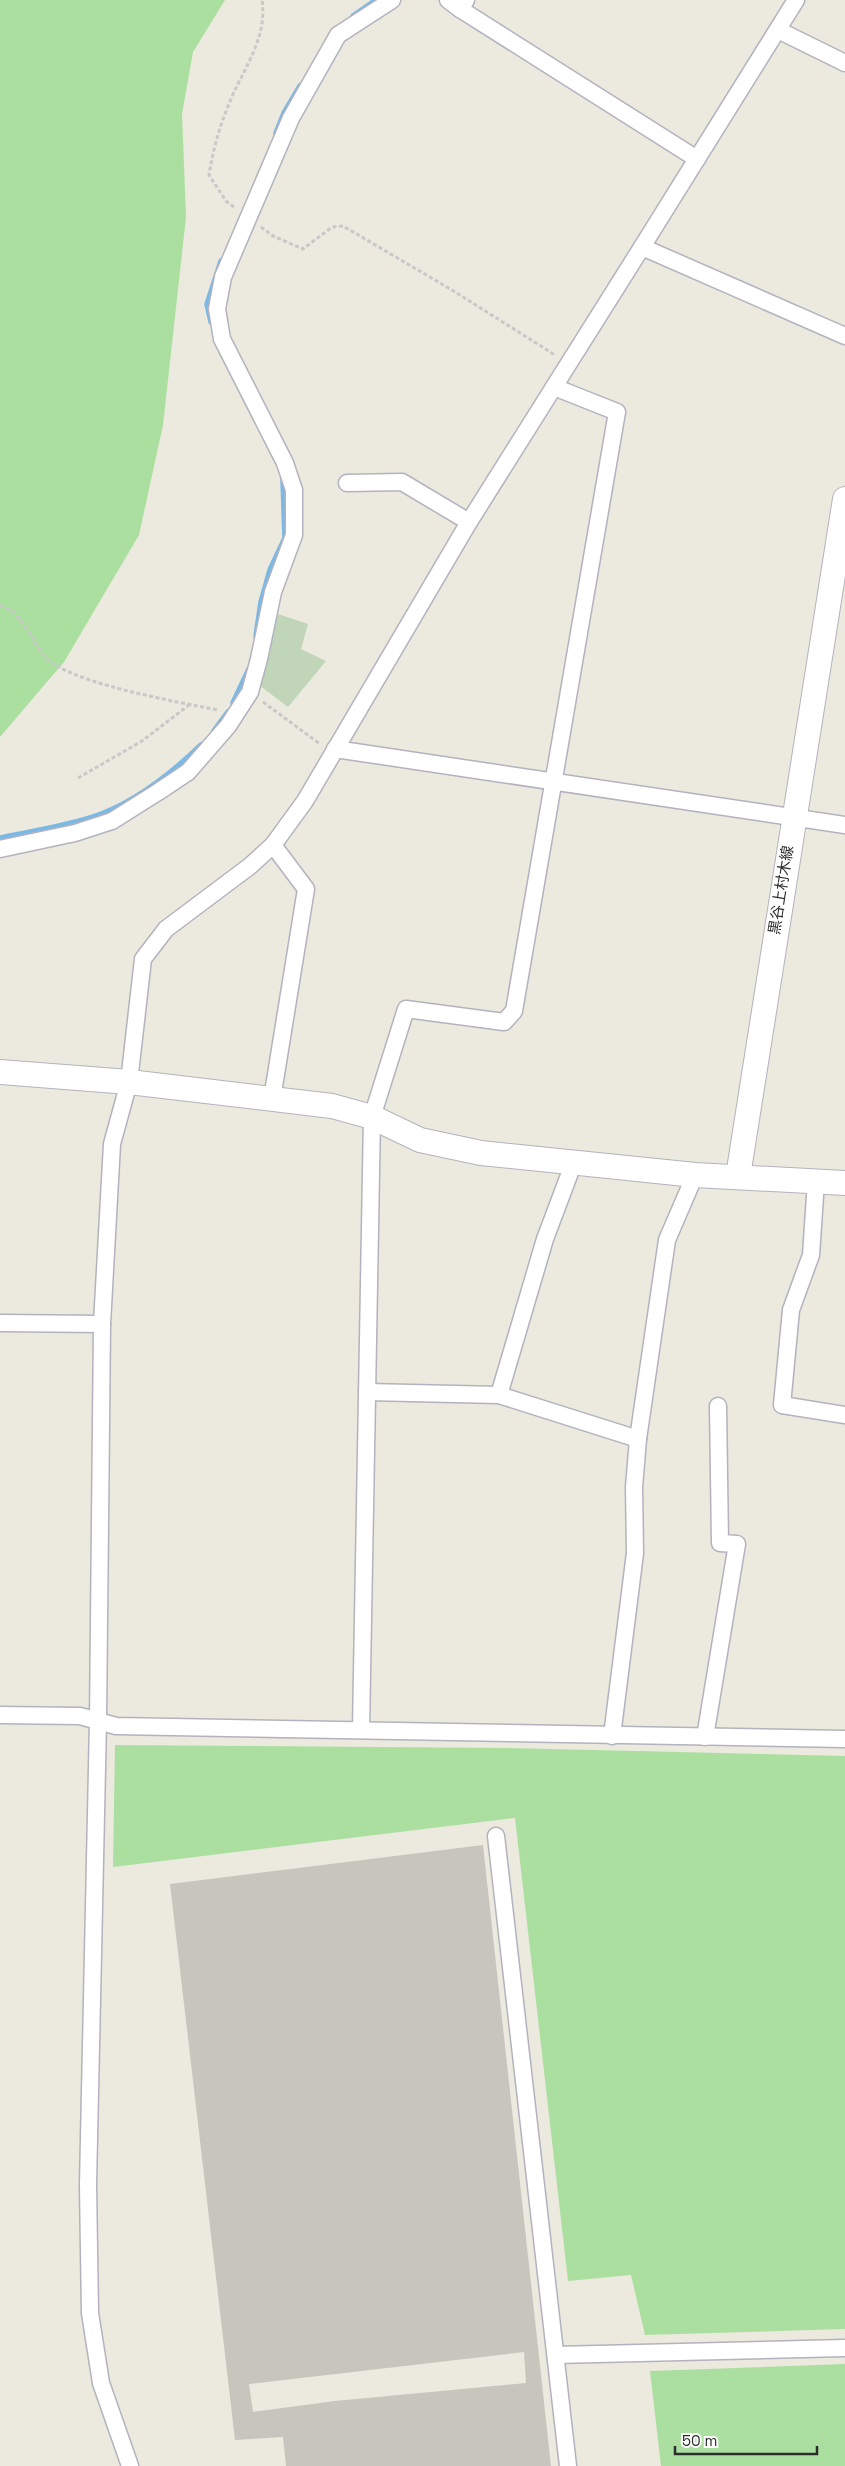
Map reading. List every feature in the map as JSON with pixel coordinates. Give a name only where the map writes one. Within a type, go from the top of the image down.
[{"type":"main road","name":"黒谷上村木線","points":[[738,1176],[793,817],[845,499]]},
{"type":"main road","points":[[0,1072],[130,1082],[332,1106],[372,1118],[420,1140],[481,1153],[695,1174],[845,1183]]},
{"type":"street","points":[[0,849],[75,833],[112,821],[188,772],[237,713],[250,692],[272,592],[294,535],[294,490],[285,463],[222,339],[217,309],[224,277],[291,118],[338,35],[392,0]]},
{"type":"street","points":[[130,2466],[101,2383],[90,2313],[88,2185],[98,1721],[102,1324],[112,1144],[130,1082],[143,959],[166,929],[250,866],[273,845],[305,801],[470,522],[796,0]]},
{"type":"street","points":[[458,3],[697,159]]},
{"type":"street","points":[[778,30],[845,63]]},
{"type":"street","points":[[642,247],[845,336]]},
{"type":"street","points":[[361,1730],[372,1118],[406,1009],[504,1022],[514,1011],[555,782],[616,412],[554,387]]},
{"type":"street","points":[[346,483],[402,482],[470,522]]},
{"type":"street","points":[[335,749],[845,825]]},
{"type":"street","points":[[272,1099],[306,889],[273,845]]},
{"type":"street","points":[[499,1395],[545,1239],[574,1162]]},
{"type":"street","points":[[612,1736],[635,1552],[634,1487],[638,1439],[667,1240],[695,1174]]},
{"type":"street","points":[[816,1181],[811,1255],[791,1310],[782,1405],[845,1416]]},
{"type":"street","points":[[0,1323],[102,1324]]},
{"type":"street","points":[[367,1392],[499,1395],[638,1439]]},
{"type":"street","points":[[705,1737],[738,1544],[720,1543],[718,1406]]},
{"type":"street","points":[[0,1715],[80,1716],[116,1726],[845,1739]]},
{"type":"street","points":[[496,1836],[568,2466]]},
{"type":"street","points":[[556,2355],[845,2348]]},
{"type":"path","points":[[242,212],[226,201],[209,175],[215,141],[230,102],[254,54],[265,16],[262,0]]},
{"type":"path","points":[[257,224],[273,236],[303,249],[332,227],[343,226],[452,290],[569,363]]},
{"type":"path","points":[[0,606],[5,607],[21,621],[52,663],[96,682],[237,713]]},
{"type":"path","points":[[250,692],[316,743],[335,749]]},
{"type":"path","points":[[78,778],[142,741],[190,704]]},
{"type":"green space","points":[[0,0],[225,0],[193,52],[182,114],[186,217],[163,425],[139,535],[64,662],[0,737]]},
{"type":"green space","points":[[278,614],[308,624],[301,649],[326,661],[288,707],[259,685]]},
{"type":"green space","points":[[115,1745],[507,1748],[845,1756],[845,2329],[645,2335],[631,2275],[568,2281],[515,1818],[113,1867]]},
{"type":"green space","points":[[845,2364],[845,2466],[661,2466],[650,2371]]},
{"type":"building","points":[[483,1845],[551,2466],[286,2466],[283,2437],[235,2440],[170,1884]],"holes":[[[524,2352],[526,2383],[335,2401],[253,2412],[249,2384]]]},
{"type":"waterway","points":[[353,16],[376,0]]},
{"type":"waterway","points":[[276,133],[284,113],[300,86]]},
{"type":"waterway","points":[[211,322],[207,304],[221,261]]},
{"type":"waterway","points":[[256,636],[261,602],[270,570],[285,538],[283,480]]},
{"type":"waterway","points":[[233,703],[249,669]]},
{"type":"waterway","points":[[214,731],[228,712]]},
{"type":"waterway","points":[[0,838],[68,824],[106,812],[150,788],[201,745]]}]
